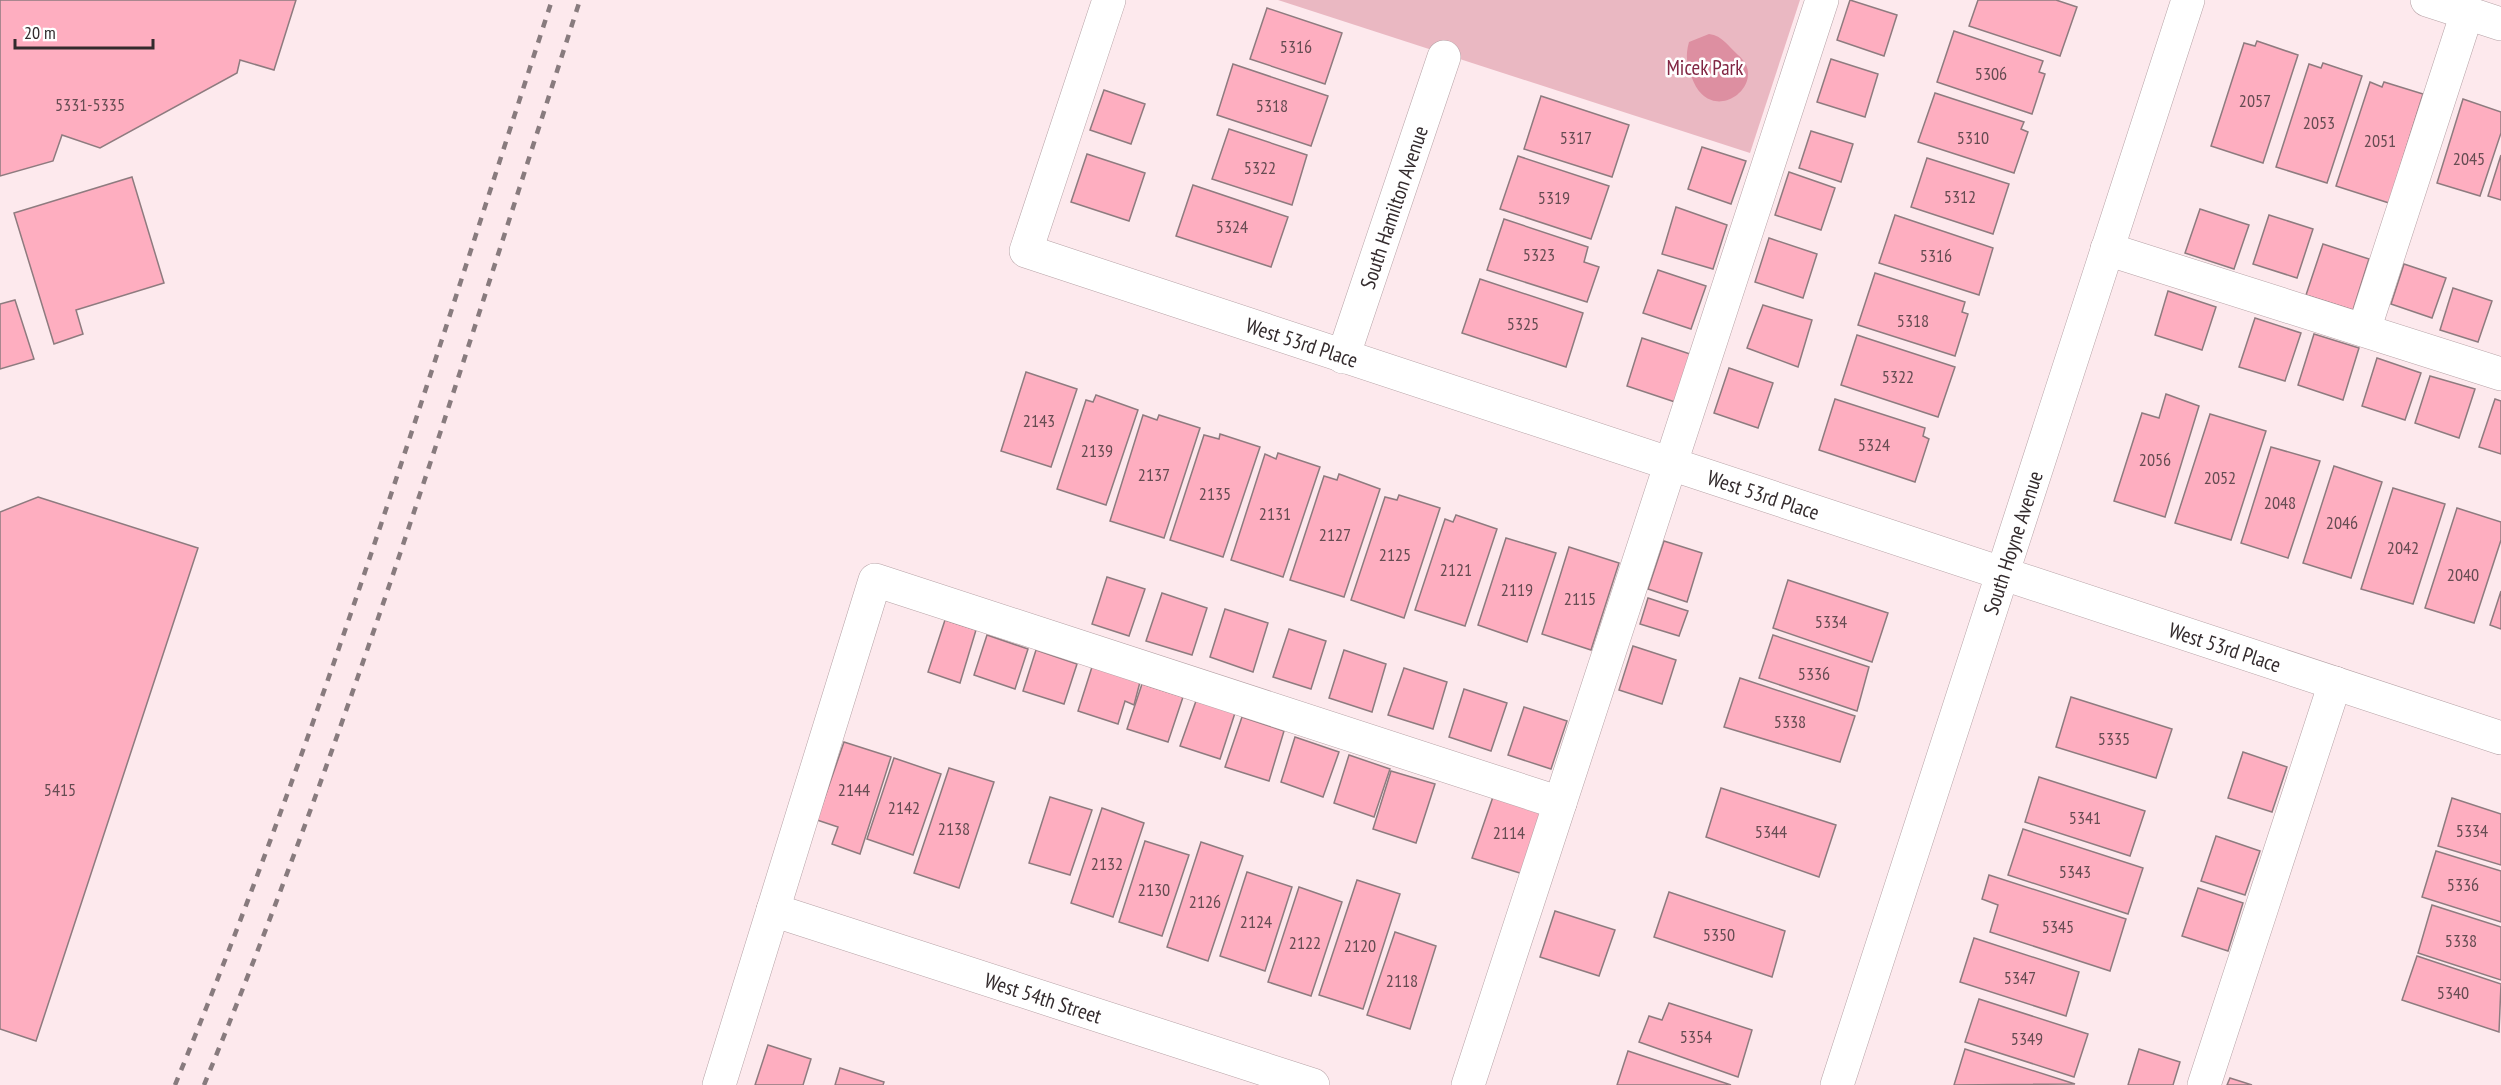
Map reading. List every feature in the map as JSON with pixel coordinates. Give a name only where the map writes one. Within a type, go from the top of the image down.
[{"type":"street","name":"West 53rd Place","points":[[1109,0],[1026,251],[2501,738]]},
{"type":"street","points":[[1468,1085],[1822,0]]},
{"type":"street","name":"South Hoyne Avenue","points":[[1837,1085],[2188,0]]},
{"type":"street","points":[[2427,0],[2501,24]]},
{"type":"street","points":[[2364,330],[2467,13]]},
{"type":"street","name":"South Hamilton Avenue","points":[[1343,357],[1444,57]]},
{"type":"street","points":[[2107,249],[2501,374]]},
{"type":"street","points":[[719,1085],[875,580],[1560,803]]},
{"type":"street","points":[[2204,1085],[2335,683]]},
{"type":"street","name":"West 54th Street","points":[[773,910],[1313,1085]]},
{"type":"green space","name":"Micek Park","points":[[1278,0],[1800,0],[1750,153]]},
{"type":"shaded area","points":[[1709,34],[1725,42],[1747,66],[1748,78],[1743,88],[1735,96],[1724,101],[1712,100],[1701,93],[1692,78],[1688,65],[1689,42]]},
{"type":"building","points":[[0,0],[296,0],[274,70],[240,60],[237,73],[100,148],[62,135],[53,161],[0,176]]},
{"type":"building","points":[[1850,0],[1897,15],[1884,56],[1837,40]]},
{"type":"building","points":[[1978,0],[2056,0],[2077,7],[2060,56],[1969,26]]},
{"type":"building","points":[[1267,8],[1342,33],[1325,84],[1250,59]]},
{"type":"building","points":[[1954,31],[2043,61],[2039,72],[2045,74],[2032,114],[1937,82]]},
{"type":"building","points":[[2257,41],[2298,55],[2263,163],[2211,146],[2244,43],[2255,46]]},
{"type":"building","points":[[1831,59],[1878,74],[1865,117],[1817,102]]},
{"type":"building","points":[[2323,63],[2362,76],[2327,183],[2276,167],[2309,64],[2321,68]]},
{"type":"building","points":[[1233,64],[1328,96],[1311,146],[1217,115]]},
{"type":"building","points":[[2370,82],[2382,87],[2384,82],[2423,94],[2389,203],[2336,186]]},
{"type":"building","points":[[1104,90],[1145,104],[1131,144],[1090,130]]},
{"type":"building","points":[[1935,93],[2024,122],[2021,129],[2028,132],[2014,173],[1918,142]]},
{"type":"building","points":[[1541,96],[1629,125],[1612,177],[1524,149]]},
{"type":"building","points":[[2463,99],[2501,112],[2501,133],[2480,196],[2437,183]]},
{"type":"building","points":[[1229,129],[1307,155],[1292,205],[1212,179]]},
{"type":"building","points":[[1811,131],[1853,144],[1841,182],[1799,168]]},
{"type":"building","points":[[1702,147],[1746,161],[1731,204],[1688,189]]},
{"type":"building","points":[[1087,154],[1145,173],[1129,221],[1071,202]]},
{"type":"building","points":[[2501,155],[2501,200],[2488,196]]},
{"type":"building","points":[[1518,156],[1609,186],[1591,239],[1500,209]]},
{"type":"building","points":[[1927,158],[2009,184],[1993,234],[1911,207]]},
{"type":"building","points":[[1789,172],[1835,188],[1821,230],[1775,215]]},
{"type":"building","points":[[132,177],[164,283],[76,310],[83,334],[54,344],[14,213]]},
{"type":"building","points":[[1193,185],[1288,217],[1271,267],[1176,236]]},
{"type":"building","points":[[1676,207],[1727,225],[1713,269],[1662,254]]},
{"type":"building","points":[[2200,209],[2249,225],[2234,269],[2185,253]]},
{"type":"building","points":[[1895,215],[1993,248],[1979,295],[1879,263]]},
{"type":"building","points":[[2269,215],[2313,229],[2297,278],[2253,264]]},
{"type":"building","points":[[1504,219],[1588,247],[1584,262],[1599,267],[1587,302],[1487,270]]},
{"type":"building","points":[[1769,238],[1817,254],[1803,298],[1755,282]]},
{"type":"building","points":[[2323,244],[2369,259],[2353,310],[2306,295]]},
{"type":"building","points":[[2404,264],[2446,278],[2432,318],[2391,304]]},
{"type":"building","points":[[1658,270],[1706,286],[1691,329],[1643,313]]},
{"type":"building","points":[[1875,273],[1965,302],[1962,312],[1968,314],[1955,356],[1858,325]]},
{"type":"building","points":[[1480,279],[1583,313],[1566,367],[1462,333]]},
{"type":"building","points":[[2453,288],[2492,301],[2478,342],[2440,330]]},
{"type":"building","points":[[2168,291],[2216,307],[2202,350],[2155,335]]},
{"type":"building","points":[[15,300],[34,359],[0,369],[0,304]]},
{"type":"building","points":[[1763,305],[1812,320],[1798,367],[1747,348]]},
{"type":"building","points":[[2255,318],[2301,333],[2285,381],[2239,367]]},
{"type":"building","points":[[2314,334],[2359,348],[2343,400],[2298,385]]},
{"type":"building","points":[[1857,335],[1955,367],[1938,417],[1841,385]]},
{"type":"building","points":[[1642,338],[1690,354],[1675,402],[1627,386]]},
{"type":"building","points":[[2377,358],[2421,373],[2405,420],[2362,406]]},
{"type":"building","points":[[1729,368],[1773,383],[1758,428],[1714,413]]},
{"type":"building","points":[[1026,372],[1077,389],[1051,467],[1001,451]]},
{"type":"building","points":[[2430,376],[2475,389],[2459,438],[2415,423]]},
{"type":"building","points":[[2166,394],[2199,406],[2165,517],[2114,501],[2142,413],[2159,418]]},
{"type":"building","points":[[1096,395],[1138,410],[1106,505],[1057,489],[1086,400],[1093,402]]},
{"type":"building","points":[[1835,399],[1925,428],[1923,436],[1929,439],[1915,482],[1819,450]]},
{"type":"building","points":[[2495,399],[2501,401],[2501,454],[2479,447]]},
{"type":"building","points":[[2210,414],[2266,431],[2231,540],[2175,523]]},
{"type":"building","points":[[1143,415],[1157,420],[1159,415],[1200,428],[1164,538],[1110,521]]},
{"type":"building","points":[[1220,434],[1260,447],[1223,557],[1170,540],[1204,435],[1219,439]]},
{"type":"building","points":[[2271,447],[2320,461],[2288,558],[2241,543]]},
{"type":"building","points":[[1278,453],[1320,467],[1283,577],[1231,560],[1265,454],[1276,459]]},
{"type":"building","points":[[2334,466],[2382,482],[2351,578],[2303,563]]},
{"type":"building","points":[[1339,474],[1380,489],[1344,597],[1290,580],[1324,476],[1337,480]]},
{"type":"building","points":[[2393,488],[2445,504],[2413,604],[2361,589]]},
{"type":"building","points":[[1399,495],[1440,508],[1404,618],[1351,600],[1385,497],[1397,500]]},
{"type":"building","points":[[38,497],[198,548],[36,1041],[0,1029],[0,512]]},
{"type":"building","points":[[2457,508],[2501,522],[2501,540],[2474,623],[2425,608]]},
{"type":"building","points":[[1456,515],[1497,529],[1465,626],[1415,610],[1445,519],[1453,522]]},
{"type":"building","points":[[1506,538],[1556,553],[1527,642],[1478,625]]},
{"type":"building","points":[[1664,541],[1702,553],[1687,602],[1648,589]]},
{"type":"building","points":[[1569,547],[1619,563],[1591,650],[1542,634]]},
{"type":"building","points":[[1107,577],[1145,589],[1129,636],[1092,624]]},
{"type":"building","points":[[1788,580],[1888,613],[1872,662],[1773,628]]},
{"type":"building","points":[[2501,591],[2501,629],[2490,625]]},
{"type":"building","points":[[1162,593],[1207,608],[1192,655],[1146,641]]},
{"type":"building","points":[[1648,598],[1688,611],[1679,636],[1640,624]]},
{"type":"building","points":[[1225,609],[1268,623],[1253,672],[1210,657]]},
{"type":"building","points":[[945,620],[976,630],[960,683],[928,672]]},
{"type":"building","points":[[1289,629],[1326,641],[1311,689],[1273,677]]},
{"type":"building","points":[[987,635],[1028,649],[1015,689],[974,675]]},
{"type":"building","points":[[1773,635],[1869,667],[1857,711],[1759,678]]},
{"type":"building","points":[[1633,646],[1676,660],[1662,704],[1619,690]]},
{"type":"building","points":[[1036,650],[1077,664],[1064,704],[1023,691]]},
{"type":"building","points":[[1344,650],[1386,664],[1372,712],[1329,698]]},
{"type":"building","points":[[1092,667],[1140,682],[1134,705],[1125,701],[1118,724],[1078,711]]},
{"type":"building","points":[[1404,668],[1447,682],[1433,729],[1388,715]]},
{"type":"building","points":[[1740,678],[1855,716],[1840,762],[1724,727]]},
{"type":"building","points":[[1142,684],[1183,697],[1168,742],[1127,729]]},
{"type":"building","points":[[1464,689],[1507,703],[1491,751],[1449,737]]},
{"type":"building","points":[[2071,697],[2172,729],[2156,778],[2056,747]]},
{"type":"building","points":[[1196,701],[1235,713],[1220,759],[1180,746]]},
{"type":"building","points":[[1524,707],[1567,721],[1551,769],[1508,755]]},
{"type":"building","points":[[1242,717],[1284,731],[1269,781],[1225,767]]},
{"type":"building","points":[[1295,737],[1339,752],[1323,797],[1281,782]]},
{"type":"building","points":[[844,742],[891,757],[860,854],[832,844],[838,827],[817,820]]},
{"type":"building","points":[[2243,752],[2287,767],[2272,812],[2228,798]]},
{"type":"building","points":[[1349,755],[1390,769],[1374,817],[1334,803]]},
{"type":"building","points":[[894,758],[941,774],[913,855],[867,839]]},
{"type":"building","points":[[949,768],[994,782],[959,888],[914,873]]},
{"type":"building","points":[[1391,771],[1435,784],[1416,843],[1373,829]]},
{"type":"building","points":[[2039,777],[2145,811],[2130,856],[2025,822]]},
{"type":"building","points":[[1721,788],[1836,825],[1819,877],[1706,837]]},
{"type":"building","points":[[1495,791],[1544,806],[1523,874],[1472,858]]},
{"type":"building","points":[[1050,797],[1092,810],[1070,875],[1029,863]]},
{"type":"building","points":[[2452,798],[2501,814],[2501,865],[2438,846]]},
{"type":"building","points":[[1102,808],[1144,823],[1113,917],[1071,903]]},
{"type":"building","points":[[2023,829],[2143,868],[2128,914],[2008,875]]},
{"type":"building","points":[[2216,836],[2260,851],[2245,895],[2201,881]]},
{"type":"building","points":[[1145,841],[1189,855],[1162,936],[1119,922]]},
{"type":"building","points":[[1201,842],[1243,856],[1208,961],[1167,947]]},
{"type":"building","points":[[2436,851],[2501,871],[2501,922],[2422,897]]},
{"type":"building","points":[[1247,872],[1292,887],[1265,971],[1220,956]]},
{"type":"building","points":[[1989,875],[2126,919],[2110,971],[1990,932],[1998,905],[1982,899]]},
{"type":"building","points":[[1357,880],[1400,894],[1363,1009],[1319,995]]},
{"type":"building","points":[[1299,887],[1342,902],[1311,996],[1268,982]]},
{"type":"building","points":[[2198,888],[2243,903],[2228,951],[2182,936]]},
{"type":"building","points":[[1669,892],[1785,931],[1772,977],[1654,937]]},
{"type":"building","points":[[2432,905],[2501,927],[2501,980],[2418,953]]},
{"type":"building","points":[[1555,911],[1615,930],[1599,976],[1540,957]]},
{"type":"building","points":[[1395,932],[1436,946],[1410,1029],[1367,1015]]},
{"type":"building","points":[[1974,938],[2079,972],[2066,1016],[1960,982]]},
{"type":"building","points":[[2417,956],[2501,984],[2499,1032],[2402,1000]]},
{"type":"building","points":[[1979,999],[2088,1034],[2074,1077],[1965,1042]]},
{"type":"building","points":[[1669,1003],[1752,1030],[1738,1077],[1639,1042],[1649,1016],[1662,1020]]},
{"type":"building","points":[[768,1045],[811,1059],[803,1085],[755,1085]]},
{"type":"building","points":[[1965,1049],[2075,1084],[1954,1085]]},
{"type":"building","points":[[2139,1049],[2180,1062],[2173,1085],[2128,1085]]},
{"type":"building","points":[[1628,1051],[1731,1085],[1617,1085]]},
{"type":"building","points":[[840,1068],[884,1082],[883,1085],[835,1085]]},
{"type":"building","points":[[2230,1078],[2252,1085],[2227,1085]]},
{"type":"railway","points":[[175,1085],[279,817],[327,682],[419,410],[552,0]]},
{"type":"railway","points":[[204,1085],[308,817],[356,682],[448,410],[580,0]]}]
